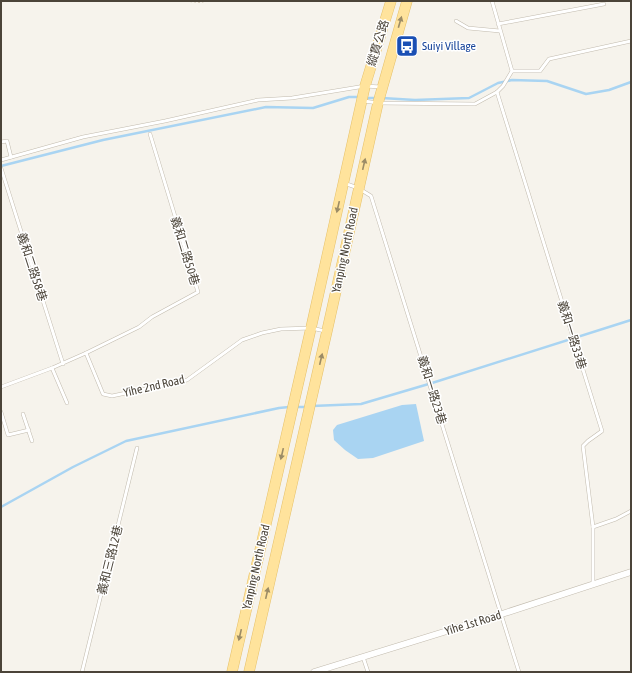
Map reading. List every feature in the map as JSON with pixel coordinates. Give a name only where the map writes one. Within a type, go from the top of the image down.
[{"type":"main road","points":[[390,2],[406,4]]},
{"type":"main road","name":"縱貫公路","points":[[362,100],[390,2]]},
{"type":"main road","name":"縱貫公路","points":[[378,103],[406,4]]},
{"type":"main road","name":"Yanping North Road","points":[[232,672],[362,100]]},
{"type":"main road","name":"Yanping North Road","points":[[249,672],[378,103]]},
{"type":"street","name":"Yihe 1st Road","points":[[314,672],[502,614],[631,572]]},
{"type":"lane","points":[[362,100],[378,103],[475,104],[497,92],[504,86],[512,71],[492,1]]},
{"type":"lane","points":[[498,24],[604,4]]},
{"type":"lane","points":[[456,21],[468,28],[500,31]]},
{"type":"lane","points":[[512,71],[540,71],[549,59],[631,41]]},
{"type":"lane","points":[[1,160],[83,137],[165,121],[258,100],[292,98],[365,86],[382,87]]},
{"type":"lane","name":"義和一路33巷","points":[[497,92],[602,431],[583,446],[592,527],[593,584]]},
{"type":"lane","name":"義和二路50巷","points":[[86,353],[139,327],[152,317],[198,292],[150,134]]},
{"type":"lane","points":[[1,142],[7,141],[11,157]]},
{"type":"lane","name":"義和二路58巷","points":[[1,170],[63,364]]},
{"type":"lane","name":"義和一路23巷","points":[[344,182],[371,196],[519,672]]},
{"type":"lane","name":"Yihe 2nd Road","points":[[86,353],[103,394],[112,396],[187,380],[242,340],[262,332],[281,329],[311,328],[327,331]]},
{"type":"lane","points":[[1,387],[63,364],[86,353]]},
{"type":"lane","points":[[52,368],[68,403]]},
{"type":"lane","points":[[1,412],[8,435],[28,430]]},
{"type":"lane","points":[[23,414],[32,441]]},
{"type":"lane","name":"義和三路12巷","points":[[82,672],[137,448]]},
{"type":"lane","points":[[592,527],[616,519],[631,511]]},
{"type":"lane","points":[[363,657],[368,672]]},
{"type":"path","points":[[186,1],[205,1]]},
{"type":"water","points":[[416,404],[424,441],[373,458],[358,459],[334,440],[333,430],[337,425],[402,405]]},
{"type":"waterway","points":[[382,98],[415,100],[469,98],[498,83],[512,80],[547,81],[586,94],[609,90],[631,82]]},
{"type":"waterway","points":[[1,166],[103,140],[266,107],[313,108],[349,97],[361,97]]},
{"type":"waterway","points":[[366,98],[377,98]]},
{"type":"waterway","points":[[312,406],[361,404],[631,320]]},
{"type":"waterway","points":[[1,507],[73,467],[126,441],[289,407]]},
{"type":"waterway","points":[[296,407],[307,407]]},
{"type":"place","name":"Suiyi Village","points":[[407,46]]}]
